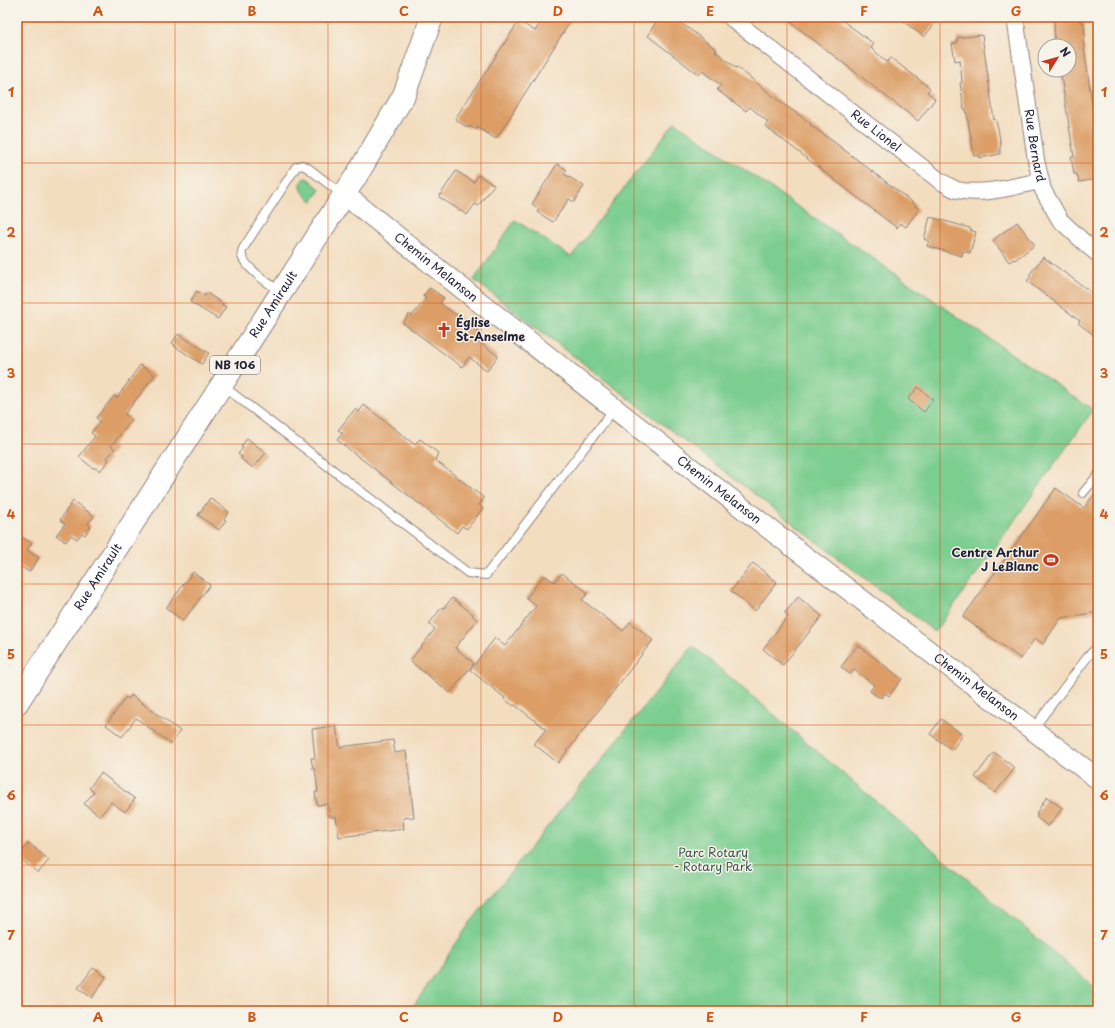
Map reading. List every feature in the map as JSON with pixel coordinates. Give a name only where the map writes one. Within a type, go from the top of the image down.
[{"type":"main road","name":"Rue Amirault","points":[[17,703],[344,195],[404,95],[432,17]]},
{"type":"street","name":"Rue Lionel","points":[[730,17],[940,181],[955,189],[968,192],[980,192],[1040,181]]},
{"type":"street","name":"Rue Bernard","points":[[1015,17],[1036,160],[1043,190],[1060,220],[1098,254]]},
{"type":"street","name":"Chemin Melanson","points":[[344,195],[760,523],[1098,778]]},
{"type":"lane","points":[[282,293],[247,265],[243,260],[242,251],[248,241],[296,167],[302,165],[308,168],[344,195]]},
{"type":"lane","points":[[222,385],[468,573],[486,575],[615,408]]},
{"type":"lane","points":[[1083,493],[1098,475]]},
{"type":"lane","points":[[1032,729],[1089,655],[1098,647]]},
{"type":"green space","points":[[675,122],[1093,410],[935,632],[474,280],[515,220],[571,257]]},
{"type":"green space","points":[[307,178],[320,189],[313,201],[307,197],[301,188],[301,182],[303,179]]},
{"type":"green space","name":"Parc Rotary - Rotary Park","points":[[693,646],[1098,990],[1098,1011],[410,1011],[470,923]]},
{"type":"building","points":[[544,17],[573,17],[496,139],[477,127],[476,130],[470,126],[468,128],[455,119],[517,24],[518,25],[520,22],[535,31]]},
{"type":"building","points":[[660,17],[672,17],[676,19],[717,50],[715,51],[736,68],[737,67],[783,104],[811,124],[810,125],[916,205],[915,206],[919,209],[906,227],[900,223],[897,228],[765,126],[768,122],[750,107],[746,111],[717,90],[721,85],[702,71],[699,75],[648,36]]},
{"type":"building","points":[[784,17],[838,17],[874,44],[871,48],[887,62],[891,58],[930,88],[927,92],[935,99],[918,121]]},
{"type":"building","points":[[898,17],[940,17],[924,37]]},
{"type":"building","points":[[1054,17],[1079,17],[1080,22],[1084,22],[1085,39],[1083,39],[1097,131],[1095,131],[1098,149],[1098,179],[1079,182],[1077,174],[1074,174],[1071,157],[1074,157],[1061,78],[1077,78],[1077,38],[1055,38]]},
{"type":"building","points":[[982,35],[994,120],[995,119],[998,128],[1001,146],[1000,154],[980,158],[979,155],[974,156],[960,83],[962,82],[960,60],[955,61],[952,44],[957,43],[957,38]]},
{"type":"building","points":[[557,164],[567,170],[564,174],[584,186],[574,202],[569,199],[553,222],[537,212],[539,209],[532,204]]},
{"type":"building","points":[[456,171],[474,182],[478,175],[494,185],[478,206],[475,204],[467,215],[439,197]]},
{"type":"building","points":[[930,217],[970,228],[970,230],[976,232],[970,253],[963,251],[962,256],[927,246],[929,241],[924,239]]},
{"type":"building","points":[[1017,222],[1035,245],[1015,260],[1014,259],[1009,262],[993,240]]},
{"type":"building","points":[[1043,257],[1098,297],[1098,338],[1078,323],[1080,321],[1027,281],[1031,276],[1029,275]]},
{"type":"building","name":"Église St-Anselme","points":[[430,288],[444,298],[440,303],[479,332],[474,338],[498,356],[487,371],[469,357],[462,367],[403,323],[409,314],[412,316],[426,298],[423,296]]},
{"type":"building","points":[[197,291],[205,296],[207,293],[226,307],[218,319],[190,302]]},
{"type":"building","points":[[178,334],[209,353],[202,364],[174,346],[175,345],[172,343]]},
{"type":"building","points":[[140,365],[155,375],[125,414],[132,420],[111,446],[115,449],[107,458],[109,460],[100,471],[93,468],[79,457],[95,436],[91,433],[100,421],[96,418],[114,396],[117,398]]},
{"type":"building","points":[[918,387],[933,400],[924,412],[908,399]]},
{"type":"building","points":[[364,405],[414,444],[420,439],[438,453],[435,460],[484,498],[479,505],[483,508],[467,529],[462,526],[457,533],[337,440],[343,433],[338,430],[355,409],[359,412]]},
{"type":"building","points":[[247,438],[266,453],[253,468],[241,459],[242,457],[238,454],[243,448],[241,447]]},
{"type":"building","name":"Centre Arthur J LeBlanc","points":[[1056,488],[1084,508],[1098,489],[1098,612],[1061,618],[1043,644],[1035,638],[1021,659],[963,617]]},
{"type":"building","points":[[210,498],[229,512],[224,519],[226,520],[219,530],[198,515]]},
{"type":"building","points":[[73,501],[94,516],[88,524],[91,526],[85,535],[82,533],[77,539],[71,535],[66,542],[56,535],[65,524],[60,520]]},
{"type":"building","points":[[17,534],[32,543],[27,550],[39,558],[29,572],[18,565],[17,567]]},
{"type":"building","points":[[753,563],[777,582],[755,611],[731,591]]},
{"type":"building","points":[[193,572],[210,585],[183,621],[166,608]]},
{"type":"building","points":[[562,573],[588,593],[582,600],[623,631],[630,622],[653,640],[558,763],[534,744],[546,729],[515,705],[514,706],[504,699],[505,698],[470,670],[495,638],[505,646],[536,606],[526,598],[544,575],[554,582]]},
{"type":"building","points":[[798,597],[822,616],[783,665],[763,649],[788,616],[785,613]]},
{"type":"building","points":[[452,598],[473,614],[472,615],[477,620],[455,648],[474,663],[450,693],[410,661],[435,629],[429,624],[442,607],[444,608]]},
{"type":"building","points":[[858,645],[902,679],[889,696],[885,693],[881,698],[879,696],[878,697],[870,691],[874,685],[854,670],[850,674],[841,667]]},
{"type":"building","points":[[131,695],[180,731],[171,744],[136,718],[122,737],[106,725],[126,697],[129,699]]},
{"type":"building","points":[[941,719],[963,735],[952,750],[930,734]]},
{"type":"building","points":[[336,726],[340,747],[393,740],[395,753],[406,751],[414,817],[403,818],[404,829],[339,837],[336,817],[330,817],[328,804],[317,805],[315,792],[318,792],[315,769],[313,769],[311,758],[315,758],[312,729]]},
{"type":"building","points":[[994,752],[1015,768],[995,793],[975,777]]},
{"type":"building","points":[[101,773],[135,799],[125,812],[111,802],[100,816],[84,804],[94,792],[89,788]]},
{"type":"building","points":[[1047,797],[1062,808],[1048,826],[1036,817],[1038,814],[1036,813]]},
{"type":"building","points":[[29,843],[49,860],[38,873],[18,857]]},
{"type":"building","points":[[93,968],[106,977],[92,998],[78,988]]},
{"type":"place","name":"Église St-Anselme","points":[[444,330]]},
{"type":"place","name":"Centre Arthur J LeBlanc","points":[[1051,560]]}]
